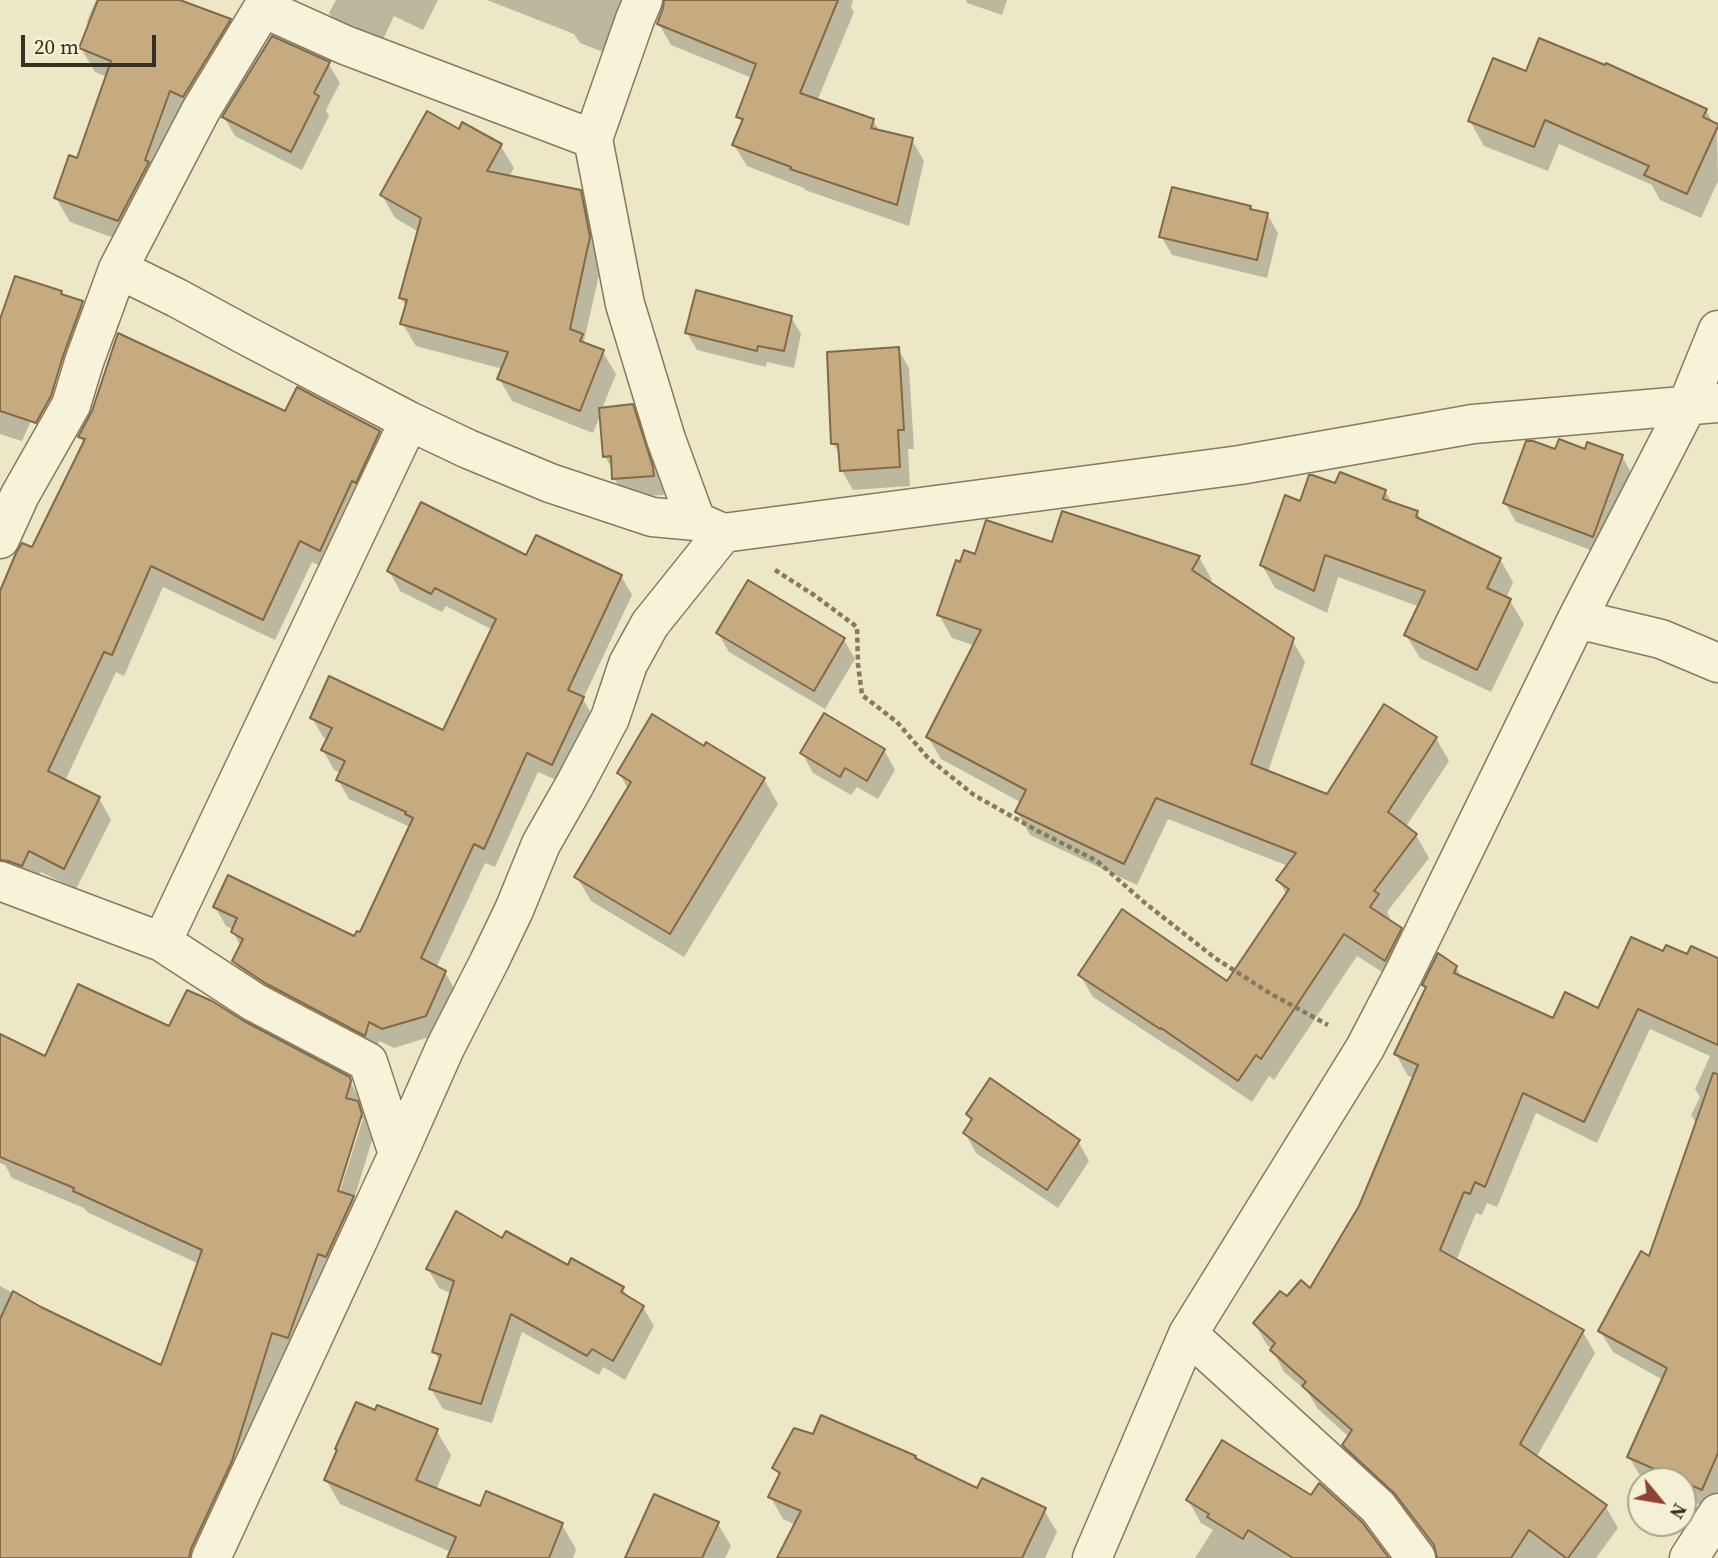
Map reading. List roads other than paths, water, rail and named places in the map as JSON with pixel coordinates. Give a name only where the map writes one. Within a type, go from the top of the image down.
[{"type":"street","points":[[643,0],[593,139],[625,304],[666,439],[720,528]]},
{"type":"street","points":[[0,539],[20,495],[71,405],[118,269],[179,150],[267,4],[345,45],[593,139]]},
{"type":"street","points":[[118,269],[468,449],[550,483],[652,517],[720,528],[1240,464],[1473,424],[1702,404]]},
{"type":"street","points":[[1093,1558],[1188,1334],[1365,1048],[1577,619],[1702,404],[1718,330]]},
{"type":"street","points":[[162,942],[410,421]]},
{"type":"street","points":[[211,1558],[445,1048],[514,910],[541,844],[610,718],[628,664],[650,624],[720,528]]},
{"type":"street","points":[[1577,619],[1661,639],[1718,663]]},
{"type":"street","points":[[0,881],[162,942],[254,1002],[368,1062],[398,1154]]},
{"type":"street","points":[[1188,1334],[1378,1507],[1416,1558]]},
{"type":"street","points":[[1689,1558],[1718,1513]]}]
